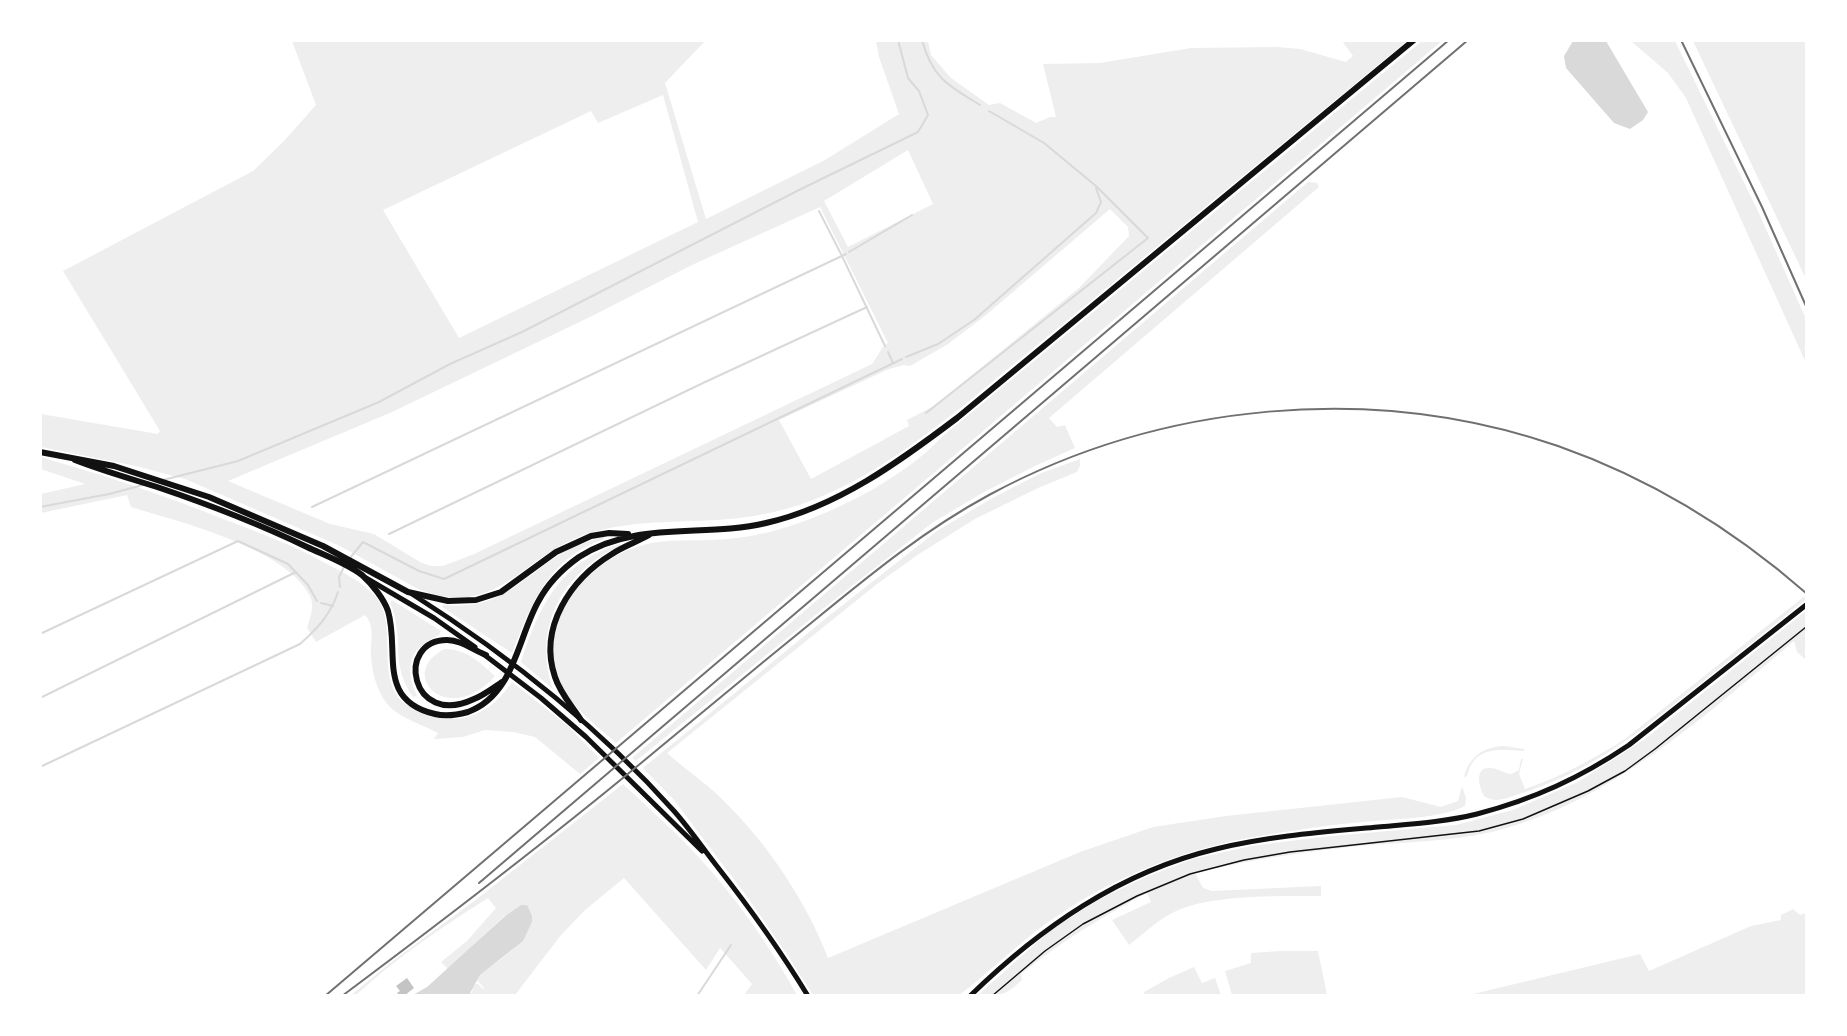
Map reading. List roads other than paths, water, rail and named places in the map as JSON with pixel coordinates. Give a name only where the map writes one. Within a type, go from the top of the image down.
[{"type":"main road","points":[[362,575],[379,594],[389,614],[391,665],[393,676],[403,695],[411,703],[431,713],[453,715],[472,710],[488,702],[495,695],[512,667],[537,603],[555,577],[572,562],[592,550],[638,535],[654,532],[738,528],[781,519],[851,490],[894,464],[957,418],[1414,40]]},
{"type":"main road","points":[[40,452],[114,466],[173,484],[245,511],[357,563],[408,592],[504,657],[595,731],[694,835],[759,922],[808,996]]},
{"type":"main road","points":[[75,460],[244,519],[362,575],[434,618],[518,680],[586,737],[712,860]]},
{"type":"main road","points":[[581,720],[561,690],[553,671],[550,649],[555,621],[568,594],[589,571],[614,552],[654,532]]},
{"type":"main road","points":[[408,592],[448,601],[476,600],[501,592],[556,552],[573,543],[591,536],[609,533],[638,535]]},
{"type":"main road","points":[[970,996],[1027,944],[1068,914],[1108,890],[1177,861],[1215,849],[1257,841],[1414,824],[1476,814],[1567,783],[1629,745],[1806,605]]},
{"type":"main road","points":[[486,655],[456,641],[440,641],[425,649],[417,661],[415,670],[417,686],[428,700],[446,705],[473,700],[505,680]]},
{"type":"waterway","points":[[163,480],[238,461],[379,402],[450,364],[522,332],[799,190],[918,132],[928,115],[919,91],[908,78],[898,40]]},
{"type":"waterway","points":[[922,40],[931,64],[943,80],[980,105]]},
{"type":"waterway","points":[[926,413],[1148,238],[1096,186],[1044,143],[989,111]]},
{"type":"waterway","points":[[906,357],[938,344],[974,320],[1096,213],[1101,202],[1096,188]]},
{"type":"waterway","points":[[819,211],[885,346]]},
{"type":"waterway","points":[[849,252],[912,215]]},
{"type":"waterway","points":[[312,507],[846,254]]},
{"type":"waterway","points":[[389,534],[867,307]]},
{"type":"waterway","points":[[888,352],[893,363]]},
{"type":"waterway","points":[[350,558],[363,542],[419,571],[444,579],[902,359]]},
{"type":"waterway","points":[[40,507],[143,485]]},
{"type":"waterway","points":[[40,634],[238,541],[288,564],[308,585],[317,601]]},
{"type":"waterway","points":[[340,587],[339,577],[345,565]]},
{"type":"waterway","points":[[40,698],[296,572]]},
{"type":"waterway","points":[[40,767],[300,644],[323,621],[338,592]]},
{"type":"waterway","points":[[321,603],[333,606]]},
{"type":"waterway","points":[[697,996],[731,945]]},
{"type":"railway","points":[[325,996],[1449,40]]},
{"type":"railway","points":[[479,883],[1468,40]]},
{"type":"railway","points":[[1681,40],[1762,207],[1806,306]]},
{"type":"railway","points":[[342,996],[541,844],[857,585],[921,537],[989,495],[1055,464],[1124,439],[1196,422],[1269,412],[1342,409],[1415,414],[1487,426],[1558,446],[1592,459],[1657,490],[1720,527],[1806,593]]}]
